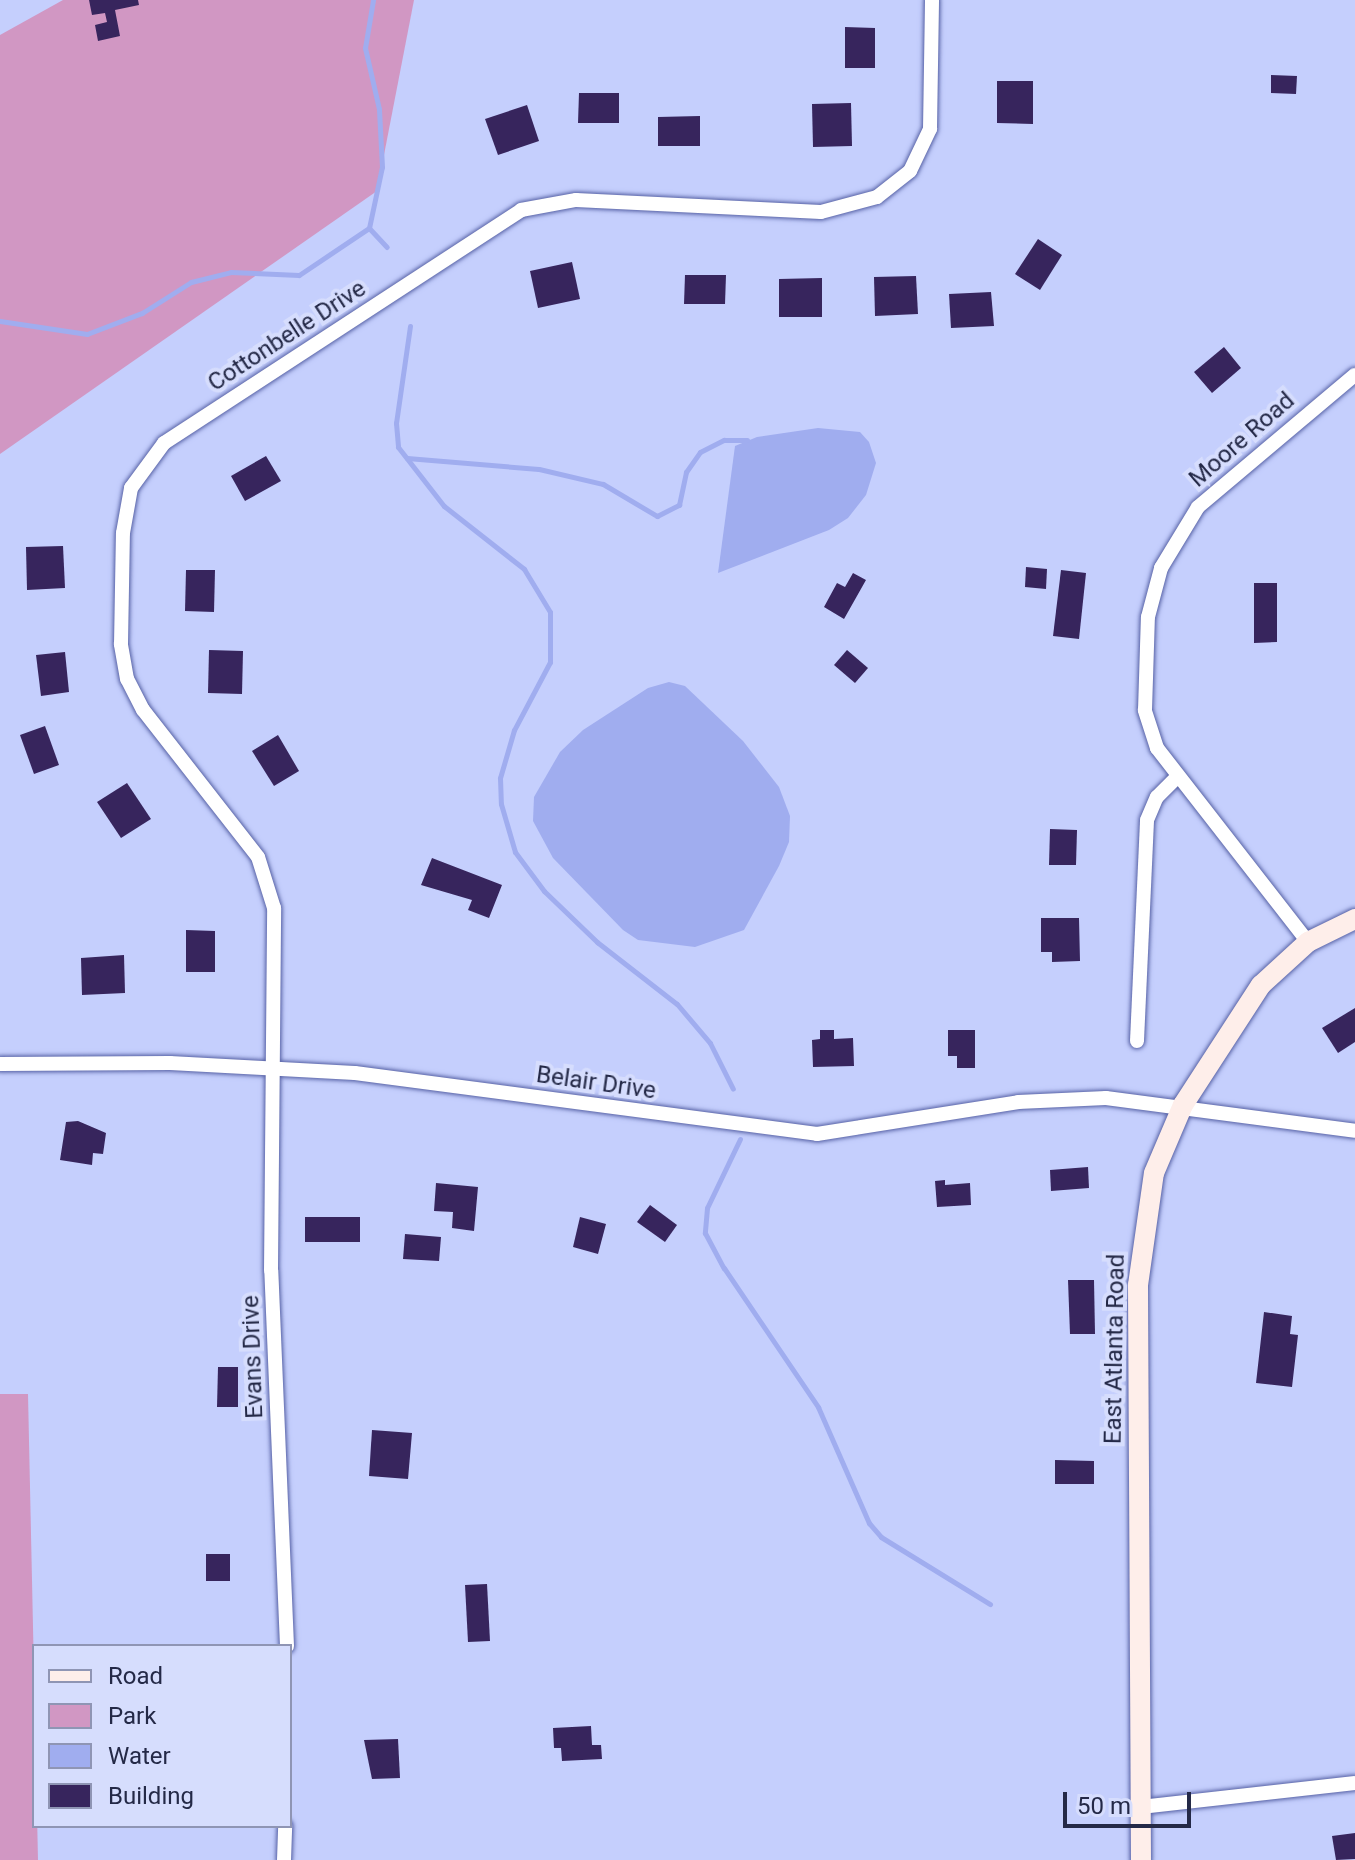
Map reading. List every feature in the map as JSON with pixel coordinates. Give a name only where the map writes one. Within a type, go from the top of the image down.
[{"type":"street","name":"Cottonbelle Drive","points":[[272,1066],[274,908],[269,881],[254,852],[143,710],[124,667],[125,513],[142,468],[164,443],[532,205],[576,200],[821,212],[851,208],[877,197],[910,171],[930,129],[934,100],[932,0]]},
{"type":"street","name":"Moore Road","points":[[1308,942],[1157,748],[1145,710],[1148,617],[1161,568],[1214,490],[1355,375]]},
{"type":"street","points":[[1137,1041],[1147,820],[1157,797],[1177,777]]},
{"type":"street","name":"East Atlanta Road","points":[[1141,1860],[1138,1285],[1154,1173],[1183,1105],[1261,985],[1308,942],[1355,919]]},
{"type":"street","name":"Belair Drive","points":[[0,1064],[272,1066],[817,1134],[1018,1102],[1106,1098],[1183,1105],[1355,1131]]},
{"type":"street","name":"Evans Drive","points":[[272,1066],[271,1270],[287,1644]]},
{"type":"street","points":[[1141,1807],[1355,1783]]},
{"type":"street","points":[[284,1860],[285,1828]]},
{"type":"green space","points":[[63,0],[414,0],[377,191],[0,454],[0,35]]},
{"type":"green space","points":[[0,1394],[28,1394],[33,1644],[32,1828],[37,1828],[38,1860],[0,1860]]},
{"type":"water","points":[[818,428],[860,432],[869,442],[876,463],[866,495],[848,518],[829,530],[718,573],[735,446],[757,437]]},
{"type":"water","points":[[669,682],[685,686],[743,741],[779,787],[790,816],[789,842],[744,930],[695,947],[638,940],[623,930],[553,858],[533,821],[534,797],[560,752],[583,730],[648,688]]},
{"type":"building","points":[[89,0],[138,0],[139,5],[115,10],[120,36],[98,41],[95,25],[107,22],[105,13],[92,15]]},
{"type":"building","points":[[845,27],[875,28],[875,68],[845,68]]},
{"type":"building","points":[[1271,75],[1297,76],[1296,94],[1271,93]]},
{"type":"building","points":[[997,81],[1033,81],[1033,124],[997,123]]},
{"type":"building","points":[[579,93],[619,93],[619,123],[578,123]]},
{"type":"building","points":[[851,103],[852,146],[813,147],[812,104]]},
{"type":"building","points":[[527,105],[539,141],[498,155],[485,119]]},
{"type":"building","points":[[700,116],[700,146],[658,146],[658,117]]},
{"type":"building","points":[[1038,239],[1062,255],[1040,290],[1015,274]]},
{"type":"building","points":[[572,262],[580,299],[538,308],[530,271]]},
{"type":"building","points":[[685,275],[726,275],[725,304],[684,304]]},
{"type":"building","points":[[916,276],[918,314],[875,316],[874,277]]},
{"type":"building","points":[[822,278],[822,317],[779,317],[779,279]]},
{"type":"building","points":[[991,292],[994,326],[951,328],[949,294]]},
{"type":"building","points":[[1224,347],[1241,368],[1212,393],[1194,372]]},
{"type":"building","points":[[266,456],[281,481],[245,501],[231,476]]},
{"type":"building","points":[[63,546],[65,588],[27,590],[26,547]]},
{"type":"building","points":[[1026,567],[1047,569],[1046,589],[1025,587]]},
{"type":"building","points":[[186,570],[215,570],[214,612],[185,611]]},
{"type":"building","points":[[1061,570],[1086,573],[1079,639],[1053,636]]},
{"type":"building","points":[[853,573],[866,580],[844,619],[824,607],[837,583],[845,587]]},
{"type":"building","points":[[1254,583],[1277,583],[1277,642],[1254,643]]},
{"type":"building","points":[[209,650],[243,651],[242,694],[208,693]]},
{"type":"building","points":[[847,650],[868,668],[855,683],[834,665]]},
{"type":"building","points":[[65,652],[69,692],[41,696],[36,655]]},
{"type":"building","points":[[45,726],[59,765],[34,774],[20,735]]},
{"type":"building","points":[[278,735],[299,771],[274,786],[252,751]]},
{"type":"building","points":[[127,783],[151,819],[121,838],[97,802]]},
{"type":"building","points":[[1050,829],[1077,830],[1076,865],[1049,865]]},
{"type":"building","points":[[432,858],[502,885],[489,918],[468,910],[472,900],[421,885]]},
{"type":"building","points":[[1041,918],[1079,918],[1080,961],[1052,962],[1052,952],[1041,952]]},
{"type":"building","points":[[186,930],[215,931],[215,972],[186,972]]},
{"type":"building","points":[[124,955],[125,993],[82,995],[81,958]]},
{"type":"building","points":[[1355,1008],[1355,1042],[1338,1053],[1322,1028]]},
{"type":"building","points":[[820,1030],[834,1030],[834,1039],[853,1038],[854,1066],[813,1067],[812,1040],[820,1039]]},
{"type":"building","points":[[948,1030],[975,1030],[975,1068],[957,1068],[957,1056],[948,1056]]},
{"type":"building","points":[[78,1121],[106,1133],[103,1154],[93,1153],[92,1165],[60,1160],[66,1122]]},
{"type":"building","points":[[1088,1167],[1089,1188],[1051,1191],[1050,1170]]},
{"type":"building","points":[[945,1180],[945,1185],[970,1183],[971,1205],[937,1207],[935,1181]]},
{"type":"building","points":[[436,1183],[478,1187],[474,1231],[452,1228],[453,1212],[434,1211]]},
{"type":"building","points":[[650,1205],[677,1225],[665,1242],[637,1222]]},
{"type":"building","points":[[305,1217],[360,1217],[360,1242],[305,1242]]},
{"type":"building","points":[[580,1217],[606,1224],[598,1254],[573,1247]]},
{"type":"building","points":[[405,1234],[441,1237],[439,1261],[403,1259]]},
{"type":"building","points":[[1068,1280],[1094,1280],[1095,1334],[1070,1334]]},
{"type":"building","points":[[1264,1312],[1292,1316],[1290,1334],[1298,1335],[1292,1387],[1256,1383]]},
{"type":"building","points":[[218,1367],[238,1367],[238,1407],[217,1407]]},
{"type":"building","points":[[372,1430],[412,1433],[408,1479],[369,1476]]},
{"type":"building","points":[[1055,1460],[1094,1461],[1094,1484],[1055,1484]]},
{"type":"building","points":[[206,1554],[230,1554],[230,1581],[206,1581]]},
{"type":"building","points":[[487,1584],[490,1641],[468,1642],[465,1585]]},
{"type":"building","points":[[591,1726],[592,1745],[601,1745],[602,1759],[562,1761],[561,1748],[554,1748],[553,1728]]},
{"type":"building","points":[[398,1739],[400,1778],[372,1779],[364,1740]]},
{"type":"building","points":[[1355,1833],[1355,1859],[1336,1860],[1332,1836]]},
{"type":"waterway","points":[[0,321],[87,334],[142,313],[191,282],[231,272],[299,275],[369,228],[382,167],[379,109],[365,48],[373,0]]},
{"type":"waterway","points":[[369,228],[387,247]]},
{"type":"waterway","points":[[410,326],[396,423],[398,447],[444,506],[524,569],[550,612],[550,662],[514,730],[500,778],[501,804],[515,852],[544,891],[597,942],[677,1004],[710,1043],[733,1089]]},
{"type":"waterway","points":[[407,458],[539,469],[603,484],[657,516],[679,505],[686,472],[700,452],[724,440],[747,440]]},
{"type":"waterway","points":[[740,1139],[707,1208],[705,1233],[724,1268],[818,1407],[869,1523],[881,1537],[990,1604]]}]
